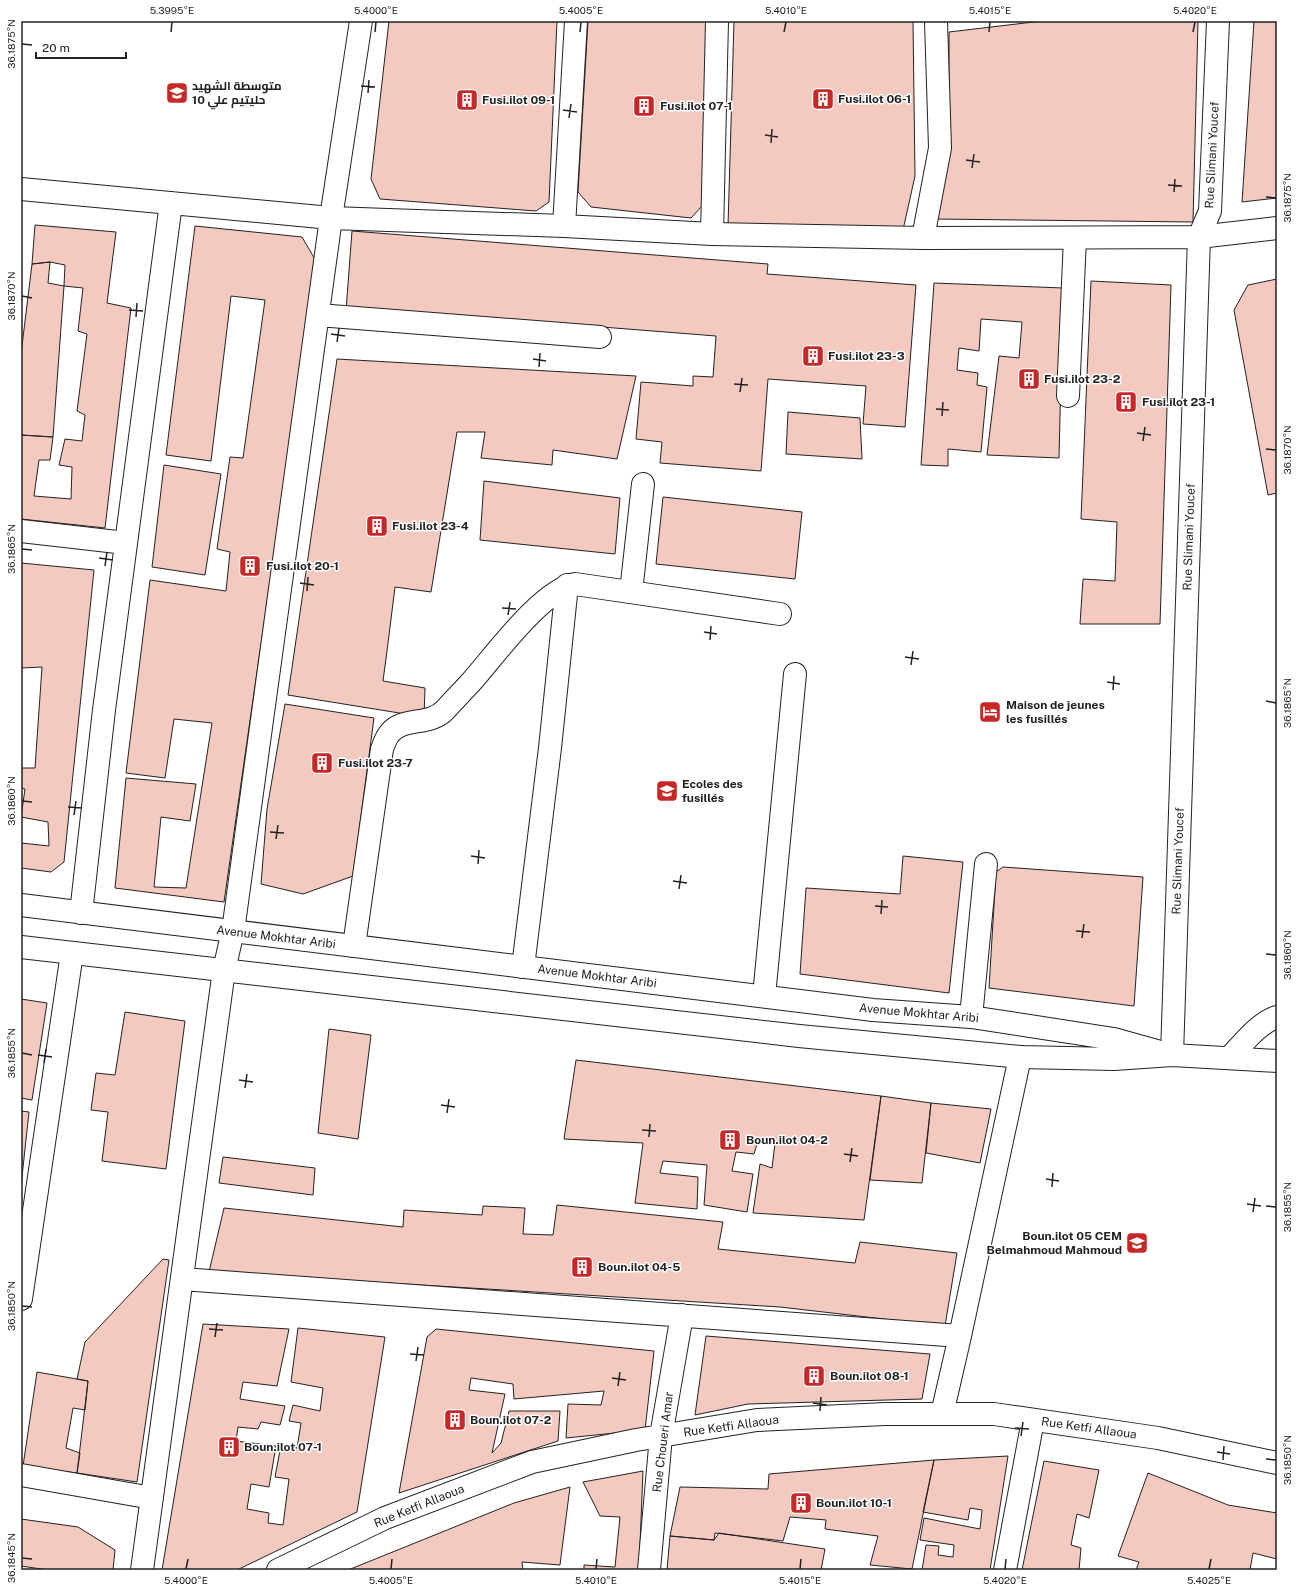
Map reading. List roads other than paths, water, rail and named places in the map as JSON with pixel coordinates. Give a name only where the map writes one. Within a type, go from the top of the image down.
[{"type":"street","points":[[142,1570],[224,970],[233,931],[318,315],[361,21]]},
{"type":"street","points":[[564,226],[576,21]]},
{"type":"street","points":[[712,234],[717,21]]},
{"type":"street","points":[[923,238],[940,148],[936,21]]},
{"type":"street","name":"Rue Slimani Youcef","points":[[1172,1055],[1199,237],[1210,211],[1218,21]]},
{"type":"street","points":[[21,189],[332,218],[564,226],[712,234],[923,238],[1199,237],[1277,228]]},
{"type":"street","points":[[81,913],[104,710],[171,203]]},
{"type":"street","points":[[1068,396],[1075,238]]},
{"type":"street","points":[[318,315],[600,336]]},
{"type":"street","points":[[631,592],[643,484]]},
{"type":"street","points":[[21,531],[126,543]]},
{"type":"street","points":[[354,946],[382,749],[390,732],[403,724],[427,721],[441,714],[472,681],[518,627],[553,594],[567,585],[575,584],[780,614]]},
{"type":"street","points":[[523,967],[549,756],[567,585]]},
{"type":"street","points":[[764,996],[795,674]]},
{"type":"street","points":[[972,1017],[986,864]]},
{"type":"street","name":"Avenue Mokhtar Aribi","points":[[21,905],[873,1010],[972,1017],[1114,1039],[1172,1055]]},
{"type":"street","name":"Avenue Mokhtar Aribi","points":[[21,947],[799,1036],[1020,1057],[1114,1059],[1172,1055],[1277,1061]]},
{"type":"street","points":[[21,1299],[72,953]]},
{"type":"street","points":[[1230,1058],[1252,1034],[1270,1019],[1277,1017]]},
{"type":"street","points":[[942,1414],[1020,1057]]},
{"type":"street","points":[[182,1279],[960,1336]]},
{"type":"street","name":"Rue Choueri Amar","points":[[649,1570],[661,1436],[682,1315]]},
{"type":"street","name":"Rue Ketfi Allaoua","points":[[278,1570],[384,1518],[532,1462],[636,1440],[757,1420],[885,1414],[994,1414],[1158,1438],[1277,1463]]},
{"type":"street","points":[[1005,1570],[1033,1420]]},
{"type":"street","points":[[21,1475],[152,1498]]},
{"type":"place","name":"متوسطة الشهيد حليتيم علي 10","points":[[177,93]]},
{"type":"place","name":"Fusi.ilot 06-1","points":[[823,99]]},
{"type":"place","name":"Fusi.ilot 09-1","points":[[467,100]]},
{"type":"place","name":"Fusi.ilot 07-1","points":[[644,106]]},
{"type":"place","name":"Fusi.ilot 23-3","points":[[813,356]]},
{"type":"place","name":"Fusi.ilot 23-2","points":[[1029,379]]},
{"type":"place","name":"Fusi.ilot 23-1","points":[[1126,402]]},
{"type":"place","name":"Fusi.ilot 23-4","points":[[377,526]]},
{"type":"place","name":"Fusi.ilot 20-1","points":[[250,566]]},
{"type":"place","name":"Maison de jeunes les fusillés","points":[[990,712]]},
{"type":"place","name":"Fusi.ilot 23-7","points":[[322,763]]},
{"type":"place","name":"Ecoles des fusillés","points":[[667,791]]},
{"type":"place","name":"Boun.ilot 04-2","points":[[730,1140]]},
{"type":"place","name":"Boun.ilot 05 CEM Belmahmoud Mahmoud","points":[[1137,1243]]},
{"type":"place","name":"Boun.ilot 04-5","points":[[582,1267]]},
{"type":"place","name":"Boun.ilot 08-1","points":[[814,1376]]},
{"type":"place","name":"Boun.ilot 07-2","points":[[455,1420]]},
{"type":"place","name":"Boun.ilot 07-1","points":[[229,1447]]},
{"type":"place","name":"Boun.ilot 10-1","points":[[801,1503]]}]
